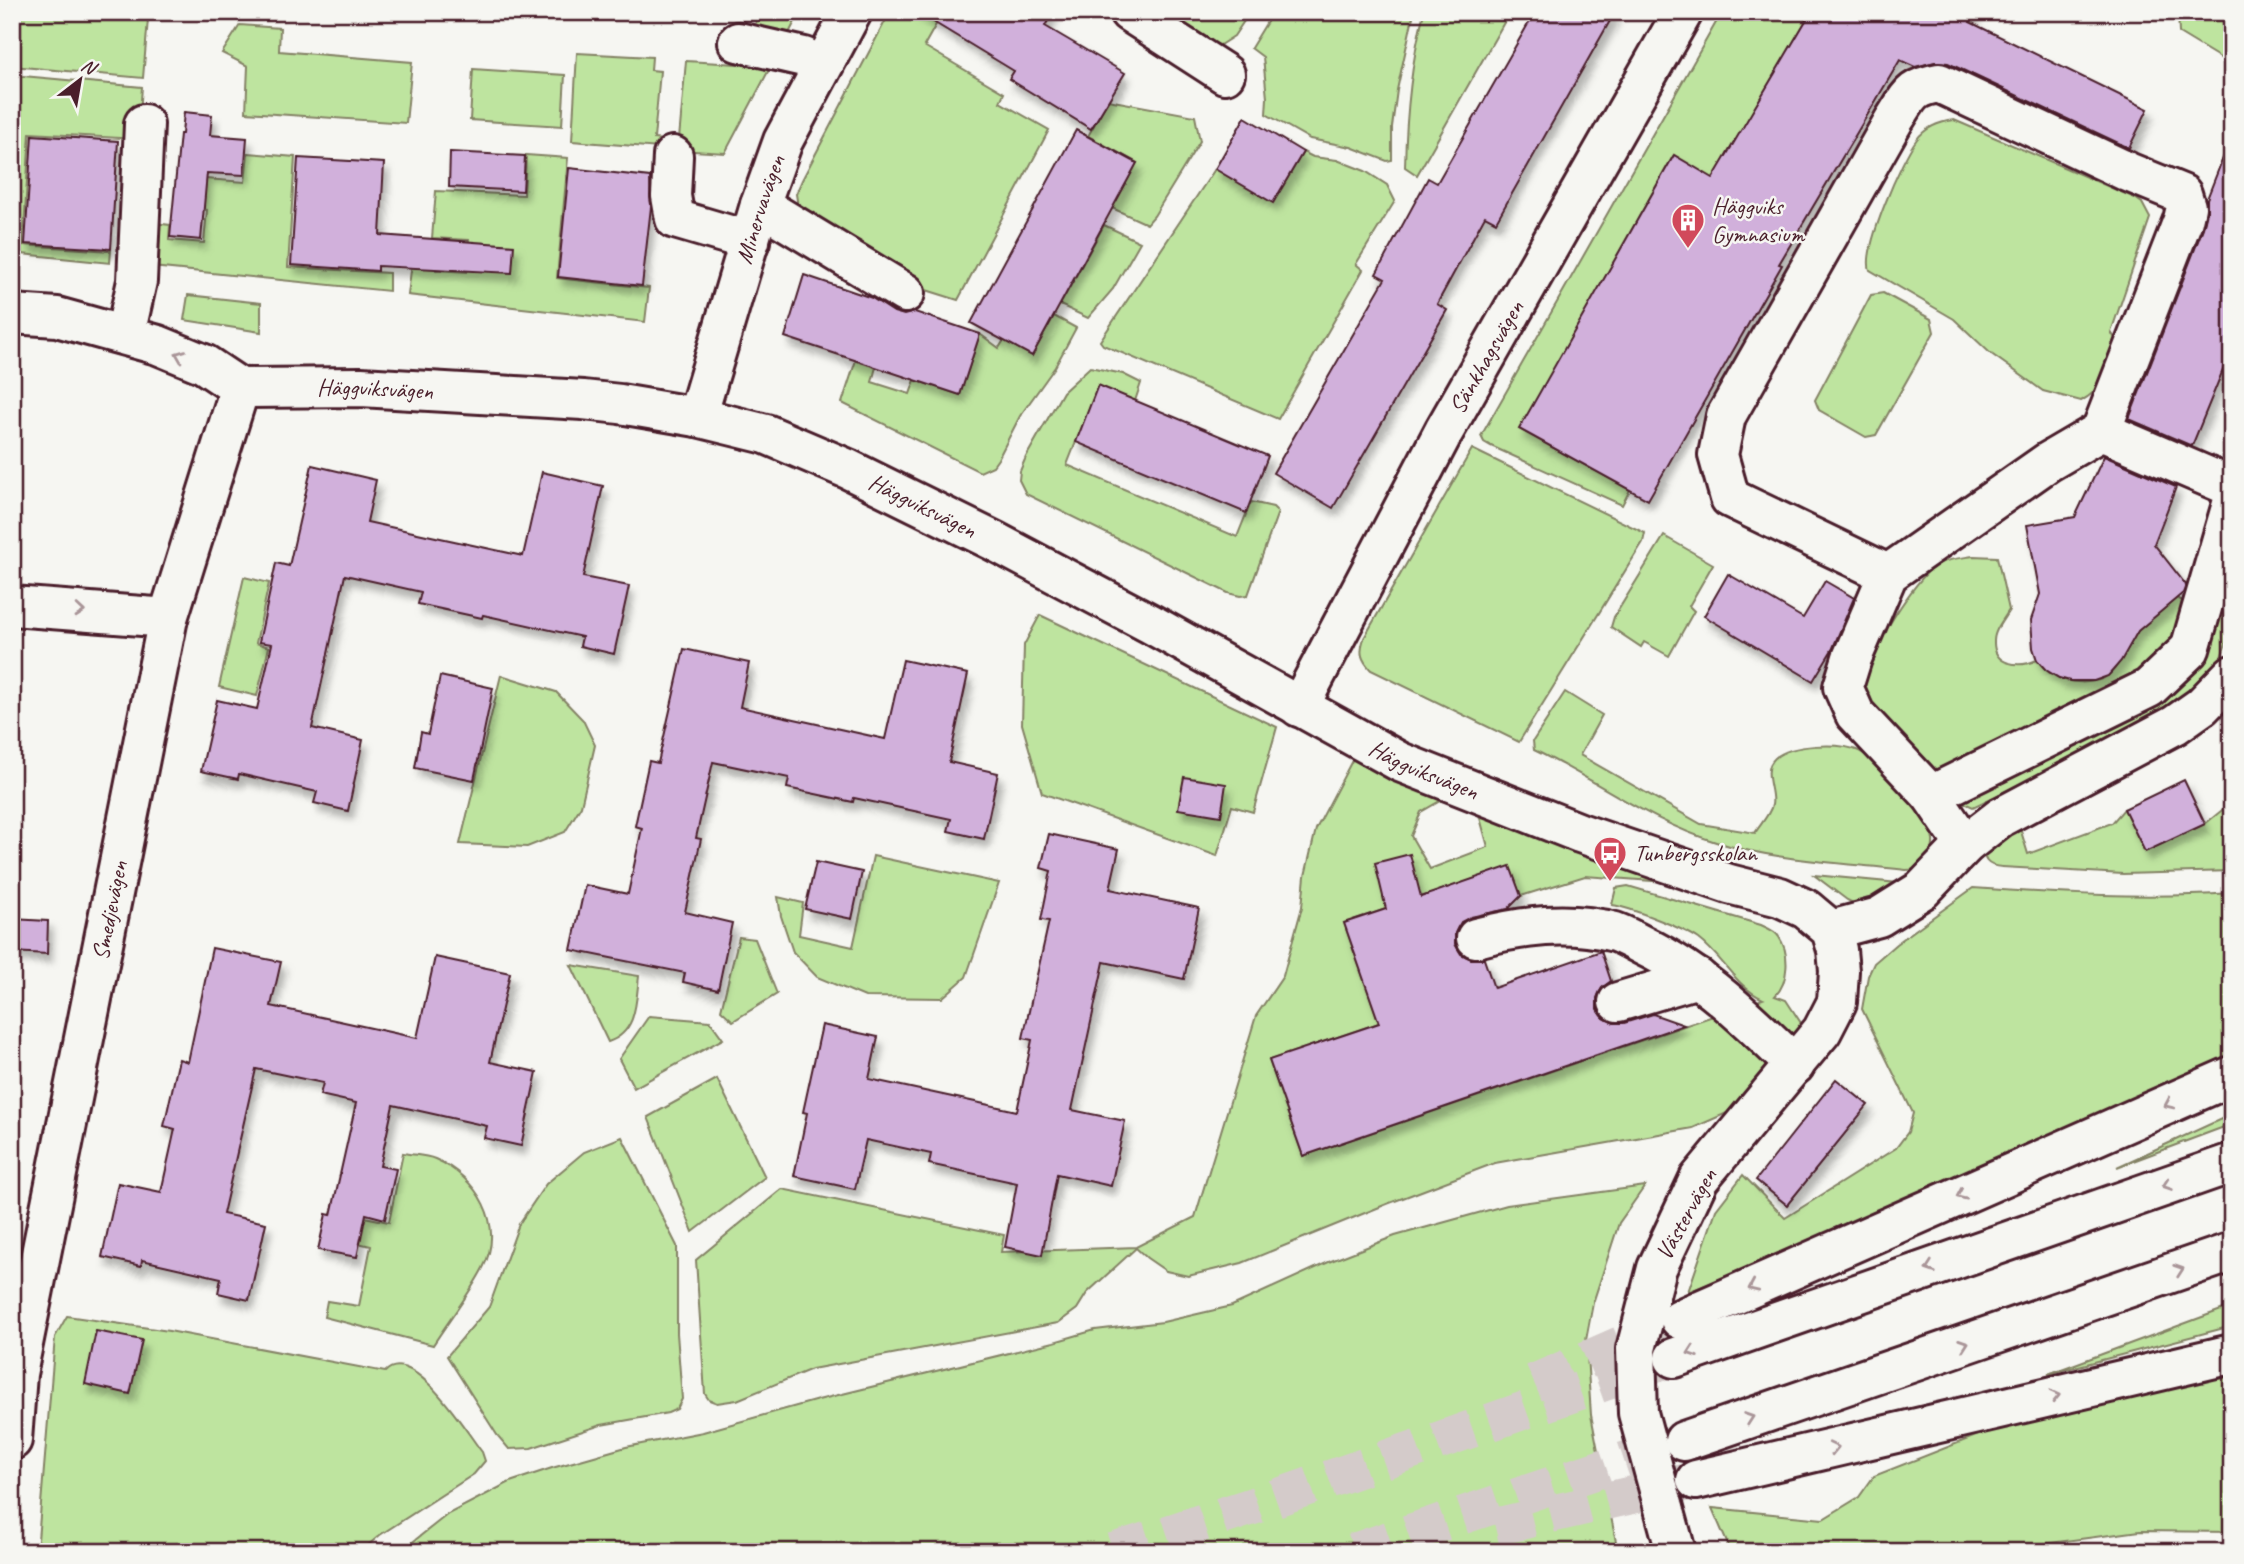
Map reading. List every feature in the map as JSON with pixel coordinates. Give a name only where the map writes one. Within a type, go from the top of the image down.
[{"type":"main road","name":"Minervavägen","points":[[697,417],[760,205],[783,141],[852,12]]},
{"type":"main road","points":[[1129,12],[1226,74]]},
{"type":"main road","name":"Sänkhagsvägen","points":[[1299,707],[1444,431],[1683,12]]},
{"type":"main road","points":[[738,42],[804,57]]},
{"type":"main road","points":[[1888,574],[1730,498],[1718,455],[1726,416],[1894,120],[1913,92],[1921,86],[1939,83],[2128,172],[2182,194],[2186,207],[2101,431],[2048,462],[1888,574],[1852,658],[1843,687],[1855,714],[1931,795],[1965,845]]},
{"type":"main road","points":[[125,335],[136,281],[145,124]]},
{"type":"main road","points":[[673,156],[671,196],[675,219],[750,241]]},
{"type":"main road","points":[[760,205],[905,293]]},
{"type":"main road","points":[[12,314],[57,317],[158,345],[204,364],[240,388]]},
{"type":"main road","name":"Häggviksvägen","points":[[240,388],[362,387],[569,399],[620,404],[697,417],[766,434],[848,469],[994,541],[1413,767],[1580,833],[1728,884],[1780,897],[1806,908],[1831,930]]},
{"type":"main road","name":"Smedjevägen","points":[[12,1440],[17,1374],[168,618],[240,388]]},
{"type":"main road","points":[[2101,431],[2232,487]]},
{"type":"main road","points":[[1931,795],[2149,688],[2190,649],[2232,504]]},
{"type":"main road","points":[[12,606],[168,618]]},
{"type":"main road","points":[[1831,930],[1878,917],[1922,890],[1965,845],[2001,817],[2175,725],[2202,706],[2232,675]]},
{"type":"main road","points":[[1476,938],[1511,929],[1560,925],[1616,932],[1670,959],[1698,978],[1733,1006],[1795,1065]]},
{"type":"main road","name":"Västervägen","points":[[1676,1552],[1638,1413],[1636,1349],[1657,1268],[1699,1179],[1822,1031],[1837,1002],[1839,971],[1831,930]]},
{"type":"main road","points":[[1619,1002],[1698,978]]},
{"type":"main road","points":[[1680,1319],[2232,1076]]},
{"type":"main road","points":[[1674,1358],[2232,1163]]},
{"type":"main road","points":[[1684,1441],[2232,1252]]},
{"type":"main road","points":[[1696,1480],[2232,1354]]},
{"type":"green space","points":[[14,12],[61,12],[148,19],[143,78],[12,66]]},
{"type":"green space","points":[[757,12],[800,12],[786,39],[755,29]]},
{"type":"green space","points":[[890,12],[943,12],[924,46],[1004,93],[1000,102],[1049,130],[958,300],[923,289],[890,271],[798,207],[796,194],[802,180]]},
{"type":"green space","points":[[1157,12],[1250,12],[1234,36],[1220,45],[1205,42]]},
{"type":"green space","points":[[1273,12],[1414,12],[1397,90],[1392,127],[1392,160],[1387,161],[1351,147],[1310,139],[1266,114],[1263,57],[1251,48]]},
{"type":"green space","points":[[1424,12],[1510,12],[1417,175],[1405,167],[1408,109]]},
{"type":"green space","points":[[1722,12],[1811,12],[1713,179],[1673,156],[1520,429],[1630,490],[1622,505],[1491,446],[1484,442],[1481,436]]},
{"type":"green space","points":[[2178,12],[2232,12],[2232,65],[2179,33]]},
{"type":"green space","points":[[240,25],[280,28],[279,51],[412,62],[406,123],[246,112],[248,66],[222,53]]},
{"type":"green space","points":[[577,53],[652,57],[651,70],[660,71],[654,139],[672,141],[672,149],[572,141]]},
{"type":"green space","points":[[686,61],[771,66],[725,153],[678,150]]},
{"type":"green space","points":[[473,69],[565,75],[562,126],[470,120]]},
{"type":"green space","points":[[12,75],[142,87],[138,139],[30,133],[23,245],[111,251],[110,263],[12,253]]},
{"type":"green space","points":[[1108,100],[1195,116],[1200,141],[1147,224],[1112,208],[1137,163],[1088,136]]},
{"type":"green space","points":[[1954,120],[2135,198],[2142,203],[2150,218],[2111,332],[2118,343],[2112,360],[2096,390],[2081,401],[2043,391],[1990,353],[1954,319],[1870,270],[1869,259],[1877,225],[1910,149],[1929,128]]},
{"type":"green space","points":[[1303,152],[1313,157],[1337,160],[1365,171],[1387,185],[1395,201],[1356,264],[1363,270],[1278,419],[1103,345],[1100,341],[1215,169],[1273,203]]},
{"type":"green space","points":[[248,153],[295,157],[288,267],[389,273],[389,291],[152,267],[154,223],[170,225],[169,240],[204,243],[207,210],[177,207],[179,177],[245,182]]},
{"type":"green space","points":[[526,155],[568,158],[557,278],[649,288],[645,322],[408,295],[412,262],[435,264],[436,270],[467,272],[469,240],[432,238],[436,191],[524,195]]},
{"type":"green space","points":[[1104,225],[1140,242],[1113,289],[1088,318],[1060,305]]},
{"type":"green space","points":[[1883,293],[1931,319],[1934,332],[1876,435],[1866,437],[1819,410],[1815,400],[1871,295]]},
{"type":"green space","points":[[188,295],[261,303],[261,332],[184,320]]},
{"type":"green space","points":[[1054,316],[1076,328],[1055,367],[1020,416],[998,459],[993,466],[980,472],[842,403],[856,360],[876,367],[872,382],[910,394],[915,380],[960,395],[980,334],[999,348],[1004,340],[1032,356]]},
{"type":"green space","points":[[1090,367],[1123,374],[1141,383],[1135,401],[1098,386],[1067,465],[1237,537],[1251,502],[1273,507],[1278,512],[1248,595],[1228,593],[1026,494],[1019,480],[1026,457],[1063,392]]},
{"type":"green space","points":[[1472,449],[1645,533],[1643,542],[1519,742],[1371,670],[1362,656],[1364,638]]},
{"type":"green space","points":[[1664,536],[1713,564],[1689,606],[1694,611],[1669,656],[1644,642],[1641,647],[1611,627],[1614,617]]},
{"type":"green space","points":[[1973,556],[1997,557],[2009,610],[1994,637],[1998,656],[2016,664],[2037,660],[2051,673],[2066,680],[2090,682],[2110,674],[2140,628],[2177,598],[2194,607],[2214,603],[2227,606],[2232,592],[2232,627],[2217,668],[2195,696],[2120,736],[1973,807],[1960,801],[1871,705],[1865,683],[1874,653],[1916,585],[1936,565]]},
{"type":"green space","points":[[244,577],[269,583],[256,643],[269,647],[257,696],[219,687]]},
{"type":"green space","points":[[1040,615],[1277,727],[1253,812],[1232,806],[1217,856],[1042,793],[1022,724],[1024,645]]},
{"type":"green space","points":[[501,675],[556,692],[583,720],[595,745],[581,806],[565,832],[527,847],[460,844]]},
{"type":"green space","points":[[1565,692],[1602,715],[1580,755],[1701,824],[1755,833],[1772,805],[1769,769],[1775,758],[1792,750],[1816,746],[1840,746],[1859,751],[1892,777],[1924,817],[1933,840],[1930,856],[1922,869],[1906,870],[1810,860],[1739,848],[1668,823],[1534,750],[1533,741]]},
{"type":"green space","points":[[1367,732],[1445,798],[1421,812],[1411,836],[1430,869],[1488,847],[1472,789],[1616,845],[1653,881],[1585,876],[1521,896],[1510,867],[1344,923],[1379,1023],[1269,1060],[1303,1156],[1763,999],[1745,987],[1699,939],[1657,919],[1612,905],[1616,888],[1628,886],[1761,925],[1776,933],[1783,944],[1785,975],[1775,996],[1786,1000],[1801,1023],[1791,1045],[1736,1109],[1693,1128],[1495,1163],[1242,1263],[1188,1276],[1166,1271],[1136,1248],[1087,1293],[1077,1309],[1058,1323],[812,1369],[737,1400],[717,1403],[709,1400],[705,1394],[696,1260],[782,1189],[1004,1235],[1001,1252],[1136,1247],[1195,1217],[1256,1016],[1283,976],[1302,907],[1305,876],[1316,829]]},
{"type":"green space","points":[[2232,802],[2232,871],[2123,874],[2002,867],[1989,864],[1984,855],[1985,845],[2020,828],[2028,854],[2112,823],[2124,809],[2145,852],[2205,824]]},
{"type":"green space","points":[[873,856],[999,883],[966,977],[942,998],[865,997],[817,977],[793,952],[781,916],[778,897],[803,903],[799,935],[853,947]]},
{"type":"green space","points":[[1814,875],[1909,884],[1863,908],[1847,900]]},
{"type":"green space","points":[[1973,888],[2135,896],[2232,893],[2232,1073],[1688,1292],[1716,1210],[1743,1175],[1785,1218],[1896,1148],[1908,1132],[1913,1113],[1862,1009],[1868,976],[1874,963],[1896,944]]},
{"type":"green space","points":[[739,937],[755,939],[777,994],[733,1021],[721,1010]]},
{"type":"green space","points":[[571,965],[639,976],[630,1024],[618,1038],[608,1042]]},
{"type":"green space","points":[[649,1016],[710,1021],[723,1039],[634,1088],[619,1059]]},
{"type":"green space","points":[[717,1079],[765,1177],[693,1232],[648,1117]]},
{"type":"green space","points":[[2232,1114],[2232,1124],[2117,1167]]},
{"type":"green space","points":[[622,1137],[677,1246],[677,1333],[682,1399],[677,1409],[668,1413],[601,1425],[531,1448],[509,1449],[497,1435],[447,1356],[489,1307],[519,1224],[546,1184],[584,1152]]},
{"type":"green space","points":[[403,1153],[431,1158],[450,1167],[475,1190],[489,1219],[489,1252],[483,1268],[433,1345],[324,1317],[327,1301],[359,1306],[371,1246],[340,1239],[345,1213],[389,1222]]},
{"type":"green space","points":[[1645,1186],[1619,1223],[1593,1303],[1586,1340],[1591,1415],[1618,1552],[400,1552],[448,1514],[510,1482],[552,1468],[626,1447],[703,1432],[1095,1330],[1163,1322],[1232,1306],[1331,1261],[1395,1236],[1507,1205]]},
{"type":"green space","points":[[2232,1306],[2232,1326],[2048,1374]]},
{"type":"green space","points":[[67,1316],[169,1331],[385,1372],[397,1366],[410,1370],[438,1394],[482,1452],[485,1461],[474,1474],[380,1535],[360,1552],[37,1552],[55,1337]]},
{"type":"green space","points":[[2232,1372],[2232,1532],[2140,1531],[1983,1552],[1731,1552],[1712,1508],[1823,1519],[1859,1497],[1874,1476],[1991,1430]]},
{"type":"building","points":[[917,12],[1053,12],[1045,26],[1125,73],[1091,129],[1009,79],[1014,71]]},
{"type":"building","points":[[1535,12],[1615,12],[1496,222],[1485,216],[1437,304],[1447,310],[1333,508],[1273,473],[1385,279],[1376,274],[1428,178],[1437,183]]},
{"type":"building","name":"Häggviks Gymnasium","points":[[1811,12],[1975,12],[1970,22],[2148,109],[2129,148],[1948,63],[1935,62],[1915,67],[1900,60],[1779,264],[1782,265],[1648,500],[1519,429],[1674,155],[1713,178]]},
{"type":"building","points":[[184,112],[212,115],[210,135],[247,138],[244,175],[207,173],[201,240],[170,237]]},
{"type":"building","points":[[1245,117],[1303,152],[1273,203],[1215,169]]},
{"type":"building","points":[[1076,130],[1137,163],[1032,356],[971,323]]},
{"type":"building","points":[[32,135],[118,141],[111,249],[25,244]]},
{"type":"building","points":[[2230,140],[2232,348],[2192,446],[2129,419],[2203,228],[2207,199]]},
{"type":"building","points":[[450,152],[525,156],[523,191],[449,187]]},
{"type":"building","points":[[298,158],[384,163],[380,235],[514,245],[512,273],[378,266],[378,271],[291,265]]},
{"type":"building","points":[[569,168],[650,177],[651,207],[642,286],[558,277]]},
{"type":"building","points":[[804,275],[872,298],[894,312],[904,315],[915,312],[980,334],[960,395],[785,337]]},
{"type":"building","points":[[1098,385],[1268,456],[1246,513],[1076,442]]},
{"type":"building","points":[[2104,456],[2176,487],[2154,544],[2186,585],[2183,593],[2138,631],[2121,661],[2108,676],[2094,681],[2070,681],[2046,670],[2037,660],[2033,648],[2031,620],[2040,594],[2027,525],[2075,517]]},
{"type":"building","points":[[312,465],[376,480],[367,522],[523,556],[542,472],[603,486],[583,577],[629,586],[614,654],[580,646],[582,637],[418,604],[421,592],[345,575],[312,728],[363,740],[348,811],[314,803],[317,792],[239,774],[238,779],[201,771],[217,700],[257,709],[272,644],[259,642],[276,563],[289,566]]},
{"type":"building","points":[[1728,574],[1803,618],[1825,581],[1854,598],[1833,648],[1813,681],[1704,616]]},
{"type":"building","points":[[684,649],[749,663],[740,707],[885,739],[903,660],[968,674],[949,762],[998,773],[984,839],[948,831],[951,819],[854,798],[853,802],[787,788],[789,778],[713,762],[696,838],[701,839],[685,912],[732,923],[718,990],[683,982],[685,973],[571,950],[585,885],[628,894],[642,828],[635,826],[649,761],[658,763]]},
{"type":"building","points":[[440,676],[493,688],[474,780],[415,768],[421,732],[428,734]]},
{"type":"building","points":[[1184,777],[1226,784],[1221,816],[1178,809]]},
{"type":"building","points":[[2184,780],[2205,824],[2145,852],[2124,809]]},
{"type":"building","points":[[1049,834],[1119,849],[1110,889],[1199,908],[1184,979],[1104,962],[1072,1110],[1125,1121],[1111,1186],[1057,1174],[1042,1255],[1005,1247],[1017,1183],[929,1164],[931,1154],[866,1140],[855,1189],[794,1176],[807,1113],[803,1112],[822,1025],[878,1037],[869,1079],[1017,1111],[1032,1040],[1023,1038],[1049,921],[1041,920],[1051,871],[1041,868]]},
{"type":"building","points":[[1410,854],[1421,897],[1510,866],[1521,896],[1508,909],[1471,917],[1461,922],[1455,933],[1455,944],[1461,954],[1471,959],[1484,959],[1494,988],[1601,951],[1611,981],[1602,988],[1597,998],[1597,1009],[1604,1018],[1614,1023],[1624,1023],[1653,1014],[1684,1025],[1303,1156],[1269,1060],[1379,1023],[1344,923],[1386,909],[1375,863]]},
{"type":"building","points":[[816,862],[862,872],[852,919],[805,909]]},
{"type":"building","points":[[12,919],[48,921],[47,954],[12,952]]},
{"type":"building","points":[[212,948],[281,962],[271,1006],[417,1038],[435,957],[510,973],[490,1062],[537,1072],[521,1146],[484,1138],[487,1126],[393,1105],[380,1166],[396,1169],[385,1219],[366,1214],[357,1257],[318,1250],[326,1214],[331,1215],[356,1103],[320,1095],[323,1083],[256,1069],[223,1214],[266,1223],[249,1300],[218,1293],[221,1278],[142,1260],[141,1266],[102,1257],[118,1183],[161,1192],[175,1129],[164,1126],[179,1059],[188,1062]]},
{"type":"building","points":[[1836,1079],[1868,1105],[1787,1205],[1756,1180]]},
{"type":"building","points":[[96,1331],[142,1340],[130,1394],[85,1384]]},
{"type":"tunnel","points":[[1534,1383],[1664,1326]]},
{"type":"tunnel","points":[[1113,1552],[1256,1505],[1667,1360]]},
{"type":"tunnel","points":[[1354,1552],[1680,1442]]},
{"type":"tunnel","points":[[1495,1527],[1692,1481]]},
{"type":"place","name":"Häggviks Gymnasium","points":[[1688,250]]},
{"type":"place","name":"Tunbergsskolan","points":[[1610,883]]}]
